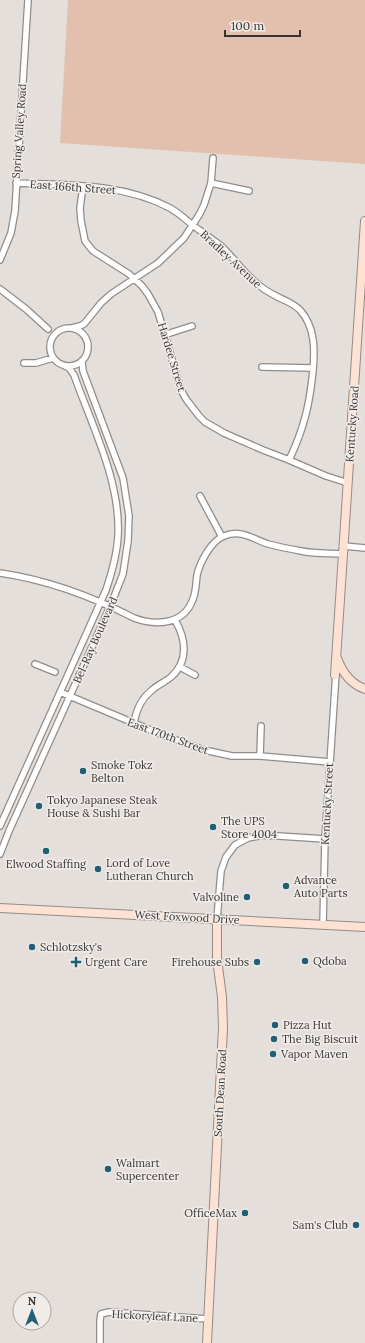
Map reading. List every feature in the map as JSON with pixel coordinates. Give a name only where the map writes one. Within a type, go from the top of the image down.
[{"type":"street","name":"Spring Valley Road","points":[[0,260],[13,222],[16,197],[28,0]]},
{"type":"street","points":[[72,328],[84,324],[101,303],[111,294],[158,263],[184,238],[204,205],[211,182],[213,158]]},
{"type":"street","points":[[211,182],[249,190]]},
{"type":"street","name":"East 166th Street","points":[[16,183],[83,186],[117,190],[144,197],[171,208],[193,225]]},
{"type":"street","name":"Hardee Street","points":[[83,186],[80,208],[85,241],[93,251],[118,266],[142,286],[154,303],[181,390],[199,416],[205,422],[243,442],[326,476],[348,483]]},
{"type":"street","name":"Kentucky Road","points":[[348,483],[365,221]]},
{"type":"street","name":"Bradley Avenue","points":[[193,225],[222,248],[257,284],[275,296],[290,302],[300,311],[308,323],[315,350],[310,398],[302,431],[289,460]]},
{"type":"street","points":[[0,289],[26,309],[48,329],[59,330]]},
{"type":"street","points":[[65,366],[74,366],[82,362],[88,353],[84,324]]},
{"type":"street","points":[[164,335],[192,326]]},
{"type":"street","points":[[50,341],[52,336],[59,330],[67,327],[80,332],[86,338]]},
{"type":"street","points":[[24,362],[36,363],[53,358],[50,348],[48,329]]},
{"type":"street","name":"Bel-Ray Boulevard","points":[[0,826],[100,602],[111,574],[117,549],[118,520],[115,491],[106,461],[74,376],[69,368],[53,358]]},
{"type":"street","name":"Bel-Ray Boulevard","points":[[0,853],[110,607],[123,574],[127,553],[129,516],[125,489],[117,461],[83,371],[82,362]]},
{"type":"street","points":[[262,368],[313,368]]},
{"type":"street","points":[[335,679],[348,483]]},
{"type":"street","points":[[115,491],[125,489]]},
{"type":"street","points":[[200,496],[222,537]]},
{"type":"street","points":[[0,573],[53,584],[80,593],[134,618],[146,622],[158,623],[176,620],[186,612],[195,593],[201,565],[210,548],[222,537],[234,534],[248,535],[277,546],[303,552],[365,548]]},
{"type":"street","points":[[134,723],[137,712],[144,698],[157,685],[170,678],[180,667],[184,654],[184,644],[176,620]]},
{"type":"street","points":[[336,655],[343,671],[354,683],[365,689]]},
{"type":"street","points":[[35,664],[55,672]]},
{"type":"street","points":[[180,667],[195,675]]},
{"type":"street","points":[[335,679],[338,678],[343,671]]},
{"type":"street","name":"Kentucky Street","points":[[323,924],[325,839],[335,679]]},
{"type":"street","name":"East 170th Street","points":[[60,692],[166,737],[204,750],[232,756],[260,756],[330,762]]},
{"type":"street","points":[[260,756],[261,726]]},
{"type":"street","points":[[21,779],[31,784]]},
{"type":"street","points":[[217,919],[221,871],[226,857],[236,846],[248,838],[263,835],[325,839]]},
{"type":"street","name":"West Foxwood Drive","points":[[4,909],[365,927]]},
{"type":"street","name":"South Dean Road","points":[[207,1343],[223,1028],[222,997],[217,959],[217,919]]},
{"type":"street","name":"Hickoryleaf Lane","points":[[100,1343],[101,1314],[109,1312],[208,1319]]},
{"type":"shaded area","points":[[68,0],[365,0],[365,164],[60,143]]},
{"type":"place","name":"Smoke Tokz Belton","points":[[83,771]]},
{"type":"place","name":"Tokyo Japanese Steak House & Sushi Bar","points":[[39,806]]},
{"type":"place","name":"The UPS Store 4004","points":[[213,827]]},
{"type":"place","name":"Elwood Staffing","points":[[46,851]]},
{"type":"place","name":"Lord of Love Lutheran Church","points":[[98,869]]},
{"type":"place","name":"Advance Auto Parts","points":[[286,886]]},
{"type":"place","name":"Valvoline","points":[[247,897]]},
{"type":"place","name":"Schlotzsky's","points":[[32,947]]},
{"type":"place","name":"Qdoba","points":[[305,961]]},
{"type":"place","name":"Urgent Care","points":[[76,962]]},
{"type":"place","name":"Firehouse Subs","points":[[257,962]]},
{"type":"place","name":"Pizza Hut","points":[[275,1025]]},
{"type":"place","name":"The Big Biscuit","points":[[274,1039]]},
{"type":"place","name":"Vapor Maven","points":[[273,1054]]},
{"type":"place","name":"Walmart Supercenter","points":[[108,1169]]},
{"type":"place","name":"OfficeMax","points":[[245,1213]]},
{"type":"place","name":"Sam's Club","points":[[356,1225]]}]
